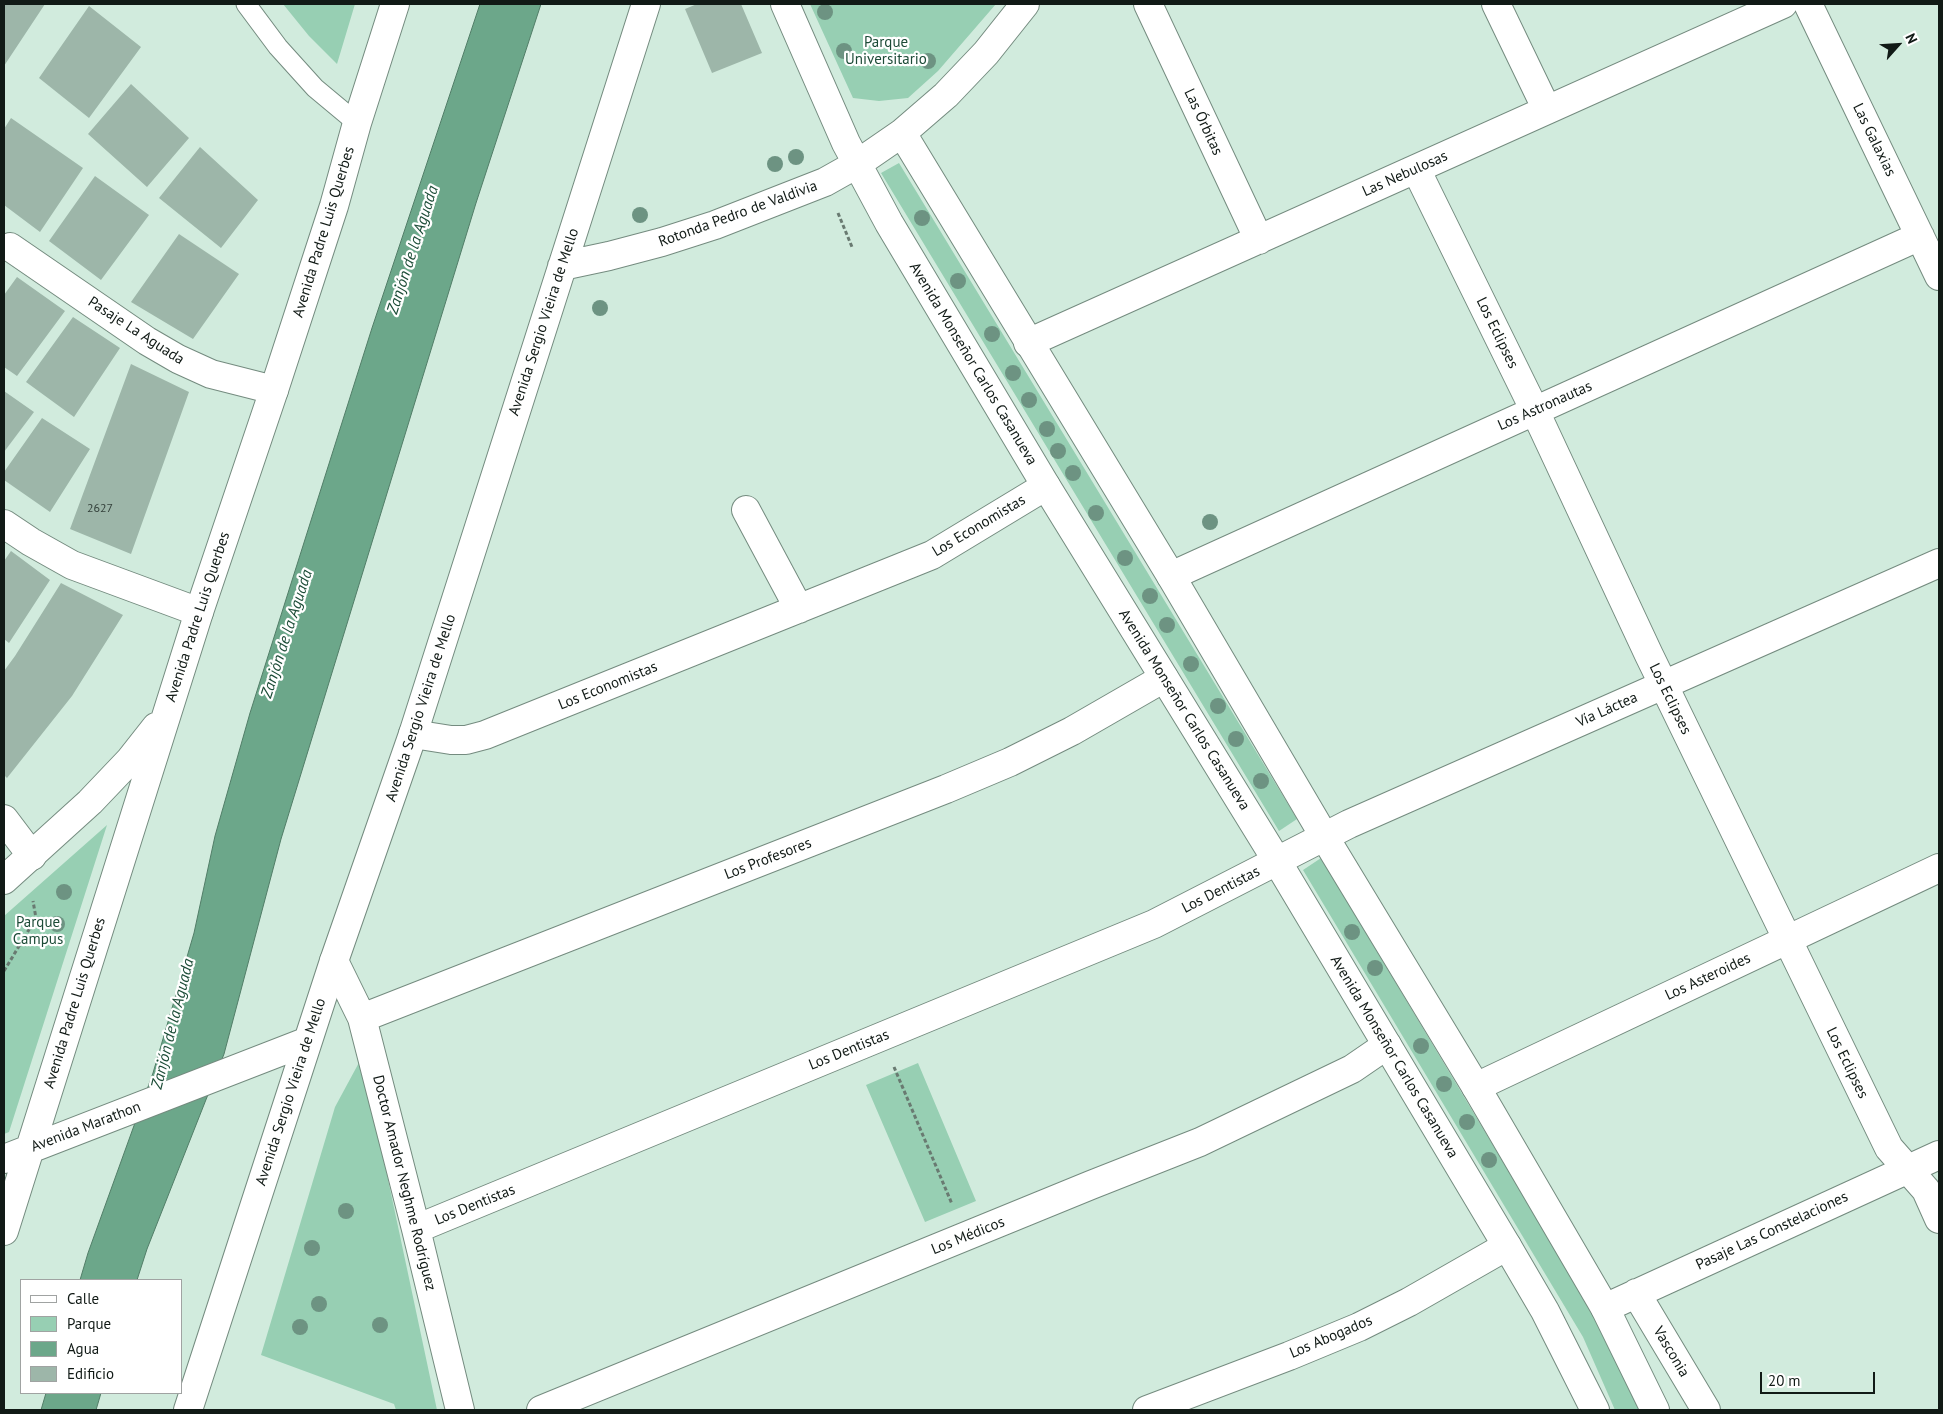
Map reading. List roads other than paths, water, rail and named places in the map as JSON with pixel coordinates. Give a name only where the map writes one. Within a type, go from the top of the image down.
[{"type":"street","name":"Avenida Padre Luis Querbes","points":[[4,1230],[166,714],[334,206],[357,123],[394,4]]},
{"type":"street","name":"Avenida Sergio Vieira de Mello","points":[[188,1410],[334,961],[413,734],[646,4]]},
{"type":"street","name":"Avenida Monseñor Carlos Casanueva","points":[[785,4],[846,143],[889,223],[1046,486],[1277,861],[1507,1246],[1545,1311],[1596,1410]]},
{"type":"street","name":"Rotonda Pedro de Valdivia","points":[[562,266],[608,256],[715,226],[825,182],[857,164],[902,132],[946,95],[986,53],[1025,4]]},
{"type":"street","name":"Las Órbitas","points":[[1148,4],[1259,240]]},
{"type":"street","points":[[1496,4],[1547,110]]},
{"type":"street","name":"Las Nebulosas","points":[[1028,343],[1782,4]]},
{"type":"street","name":"Las Galaxias","points":[[1808,4],[1939,276]]},
{"type":"street","points":[[902,132],[1476,1087],[1605,1308],[1655,1410]]},
{"type":"street","name":"Los Eclipses","points":[[1416,169],[1535,411],[1664,685],[1889,1148],[1926,1190],[1939,1219]]},
{"type":"street","name":"Los Astronautas","points":[[1170,576],[1920,236]]},
{"type":"street","name":"Pasaje La Aguada","points":[[10,247],[147,341],[184,362],[211,374],[274,390]]},
{"type":"street","name":"Los Economistas","points":[[413,734],[451,740],[466,740],[485,735],[932,555],[1046,486]]},
{"type":"street","points":[[746,510],[799,609]]},
{"type":"street","points":[[4,524],[72,565],[199,612]]},
{"type":"street","name":"Vía Láctea","points":[[1277,861],[1324,836],[1939,563]]},
{"type":"street","name":"Los Profesores","points":[[362,1018],[946,789],[1010,762],[1072,731],[1164,678]]},
{"type":"street","points":[[4,819],[19,868],[90,802],[130,760],[166,714]]},
{"type":"street","name":"Los Dentistas","points":[[416,1229],[1154,924],[1277,861]]},
{"type":"street","name":"Los Asteroides","points":[[1476,1087],[1939,868]]},
{"type":"street","name":"Doctor Amador Neghme Rodríguez","points":[[334,961],[362,1018],[460,1410]]},
{"type":"street","name":"Avenida Marathon","points":[[4,1159],[308,1041]]},
{"type":"street","name":"Los Médicos","points":[[540,1410],[1200,1142],[1352,1069],[1387,1045]]},
{"type":"street","name":"Pasaje Las Constelaciones","points":[[1605,1308],[1939,1155]]},
{"type":"street","name":"Los Abogados","points":[[1147,1410],[1289,1356],[1359,1326],[1409,1302],[1507,1246]]},
{"type":"street","name":"Vasconia","points":[[1636,1293],[1706,1410]]},
{"type":"lane","points":[[246,4],[278,47],[315,88],[357,123]]},
{"type":"water","name":"Zanjón de la Aguada","points":[[480,4],[541,4],[476,203],[281,839],[224,1054],[147,1249],[137,1279],[80,1279],[153,1073],[194,933],[215,836],[250,713],[372,328]]},
{"type":"water","points":[[46,1394],[101,1394],[96,1410],[41,1410]]},
{"type":"park label","name":"Parque Universitario","points":[[886,52]]},
{"type":"park label","name":"Parque Campus","points":[[38,932]]}]
